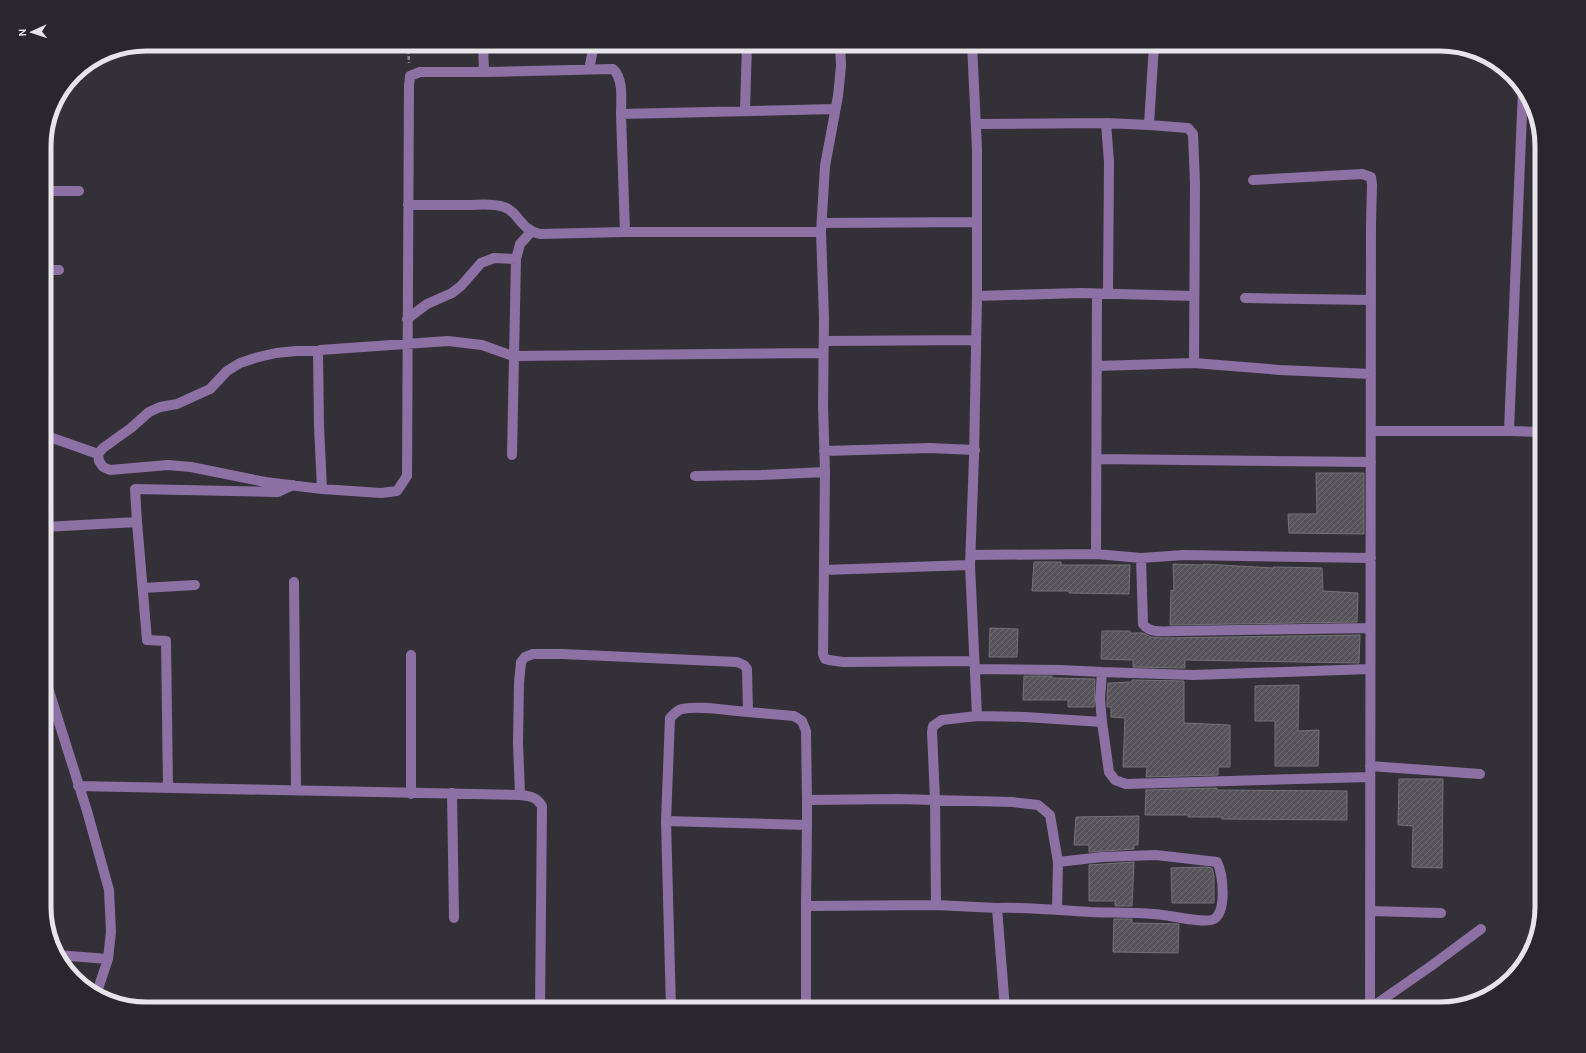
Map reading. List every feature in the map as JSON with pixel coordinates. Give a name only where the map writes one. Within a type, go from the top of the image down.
[{"type":"street","points":[[483,51],[484,72]]},
{"type":"street","points":[[589,70],[593,51]]},
{"type":"street","points":[[745,110],[747,51]]},
{"type":"street","points":[[840,51],[841,66],[838,96],[825,166],[821,227],[825,472],[823,654],[825,658],[843,662],[974,665],[1193,675],[1370,669]]},
{"type":"street","points":[[972,51],[976,124],[977,296],[975,450],[970,560],[977,716]]},
{"type":"street","points":[[1149,125],[1154,51]]},
{"type":"street","points":[[624,232],[621,91],[618,74],[613,69],[420,72],[410,76],[407,319],[407,344],[407,476],[396,491],[381,493],[293,486],[264,482],[191,467],[168,465],[110,470],[103,467],[99,461],[98,454],[103,448],[131,428],[149,412],[160,406],[177,404],[210,389],[227,371],[240,363],[276,353],[318,351],[407,344],[448,341],[482,345],[513,356],[823,354]]},
{"type":"street","points":[[1509,431],[1523,100]]},
{"type":"street","points":[[621,114],[835,109]]},
{"type":"street","points":[[976,124],[1106,123],[1188,128],[1193,134],[1195,184],[1194,363]]},
{"type":"street","points":[[1106,123],[1109,162],[1108,294]]},
{"type":"street","points":[[1253,180],[1362,174],[1371,177],[1372,184],[1369,1002]]},
{"type":"street","points":[[51,191],[79,191]]},
{"type":"street","points":[[408,205],[491,205],[505,207],[514,213],[520,223],[531,232],[540,234],[977,222]]},
{"type":"street","points":[[512,455],[516,259],[520,244],[531,232]]},
{"type":"street","points":[[407,319],[427,304],[452,293],[461,286],[482,263],[494,258],[516,259]]},
{"type":"street","points":[[51,270],[59,270]]},
{"type":"street","points":[[1096,554],[1097,294]]},
{"type":"street","points":[[977,296],[1108,294],[1194,296]]},
{"type":"street","points":[[1245,298],[1371,300]]},
{"type":"street","points":[[824,341],[976,340]]},
{"type":"street","points":[[318,351],[322,489]]},
{"type":"street","points":[[1097,366],[1194,363],[1280,370],[1371,374]]},
{"type":"street","points":[[1371,431],[1535,432]]},
{"type":"street","points":[[51,437],[98,454]]},
{"type":"street","points":[[824,451],[930,448],[975,450]]},
{"type":"street","points":[[1096,459],[1370,462]]},
{"type":"street","points":[[695,476],[825,472]]},
{"type":"street","points":[[168,787],[166,641],[147,640],[135,489],[278,492],[293,486]]},
{"type":"street","points":[[51,527],[137,522]]},
{"type":"street","points":[[824,570],[970,560],[1096,554],[1141,558],[1184,555],[1370,558]]},
{"type":"street","points":[[1141,558],[1142,624],[1150,631],[1175,632],[1370,628]]},
{"type":"street","points":[[294,582],[296,790]]},
{"type":"street","points":[[143,588],[195,585]]},
{"type":"street","points":[[520,795],[518,743],[521,662],[525,657],[533,654],[604,655],[634,658],[737,662],[744,665],[747,669],[748,712]]},
{"type":"street","points":[[411,655],[411,794]]},
{"type":"street","points":[[1102,672],[1100,699],[1102,722],[1109,772],[1115,780],[1126,784],[1370,777]]},
{"type":"street","points":[[51,698],[87,811],[109,890],[111,932],[108,959],[98,989]]},
{"type":"street","points":[[672,1002],[666,820],[670,718],[675,712],[682,709],[699,708],[794,716],[802,721],[806,732],[808,800],[806,825],[806,1002]]},
{"type":"street","points":[[936,905],[933,726],[942,720],[977,716],[1025,717],[1102,722]]},
{"type":"street","points":[[1370,766],[1480,774]]},
{"type":"street","points":[[78,786],[296,790],[411,794],[452,793],[531,796],[538,800],[542,806],[540,1002]]},
{"type":"street","points":[[452,793],[454,918]]},
{"type":"street","points":[[808,800],[897,799],[1038,804],[1050,815],[1058,862],[1057,910]]},
{"type":"street","points":[[666,820],[806,825]]},
{"type":"street","points":[[806,906],[936,905],[1023,908],[1133,912],[1198,920],[1213,920],[1220,913],[1222,899],[1221,869],[1217,862],[1156,855],[1102,857],[1058,862]]},
{"type":"street","points":[[997,908],[1004,1002]]},
{"type":"street","points":[[1370,911],[1441,913]]},
{"type":"street","points":[[1378,1002],[1431,966],[1481,929]]},
{"type":"street","points":[[65,956],[108,959]]},
{"type":"path","points":[[408,51],[410,76]]},
{"type":"building","points":[[1316,473],[1364,473],[1364,534],[1289,533],[1288,514],[1317,514]]},
{"type":"building","points":[[1034,562],[1061,562],[1061,565],[1130,565],[1129,594],[1032,591]]},
{"type":"building","points":[[1173,564],[1273,568],[1322,568],[1323,591],[1358,593],[1357,622],[1170,625],[1171,590],[1174,591]]},
{"type":"building","points":[[990,628],[1018,629],[1017,657],[989,657]]},
{"type":"building","points":[[1102,631],[1130,631],[1130,633],[1143,633],[1151,637],[1162,638],[1360,635],[1359,663],[1185,660],[1185,668],[1133,667],[1133,660],[1101,659]]},
{"type":"building","points":[[1024,676],[1095,679],[1094,707],[1068,707],[1068,700],[1023,700]]},
{"type":"building","points":[[1132,680],[1184,681],[1184,723],[1230,725],[1230,767],[1218,767],[1218,775],[1146,777],[1147,767],[1123,767],[1125,718],[1111,717],[1111,707],[1107,707],[1108,683],[1132,682]]},
{"type":"building","points":[[1299,685],[1298,731],[1319,730],[1318,766],[1275,766],[1275,721],[1255,721],[1255,686]]},
{"type":"building","points":[[1399,779],[1443,779],[1442,868],[1412,867],[1413,826],[1398,825]]},
{"type":"building","points":[[1217,788],[1217,790],[1347,791],[1347,820],[1222,819],[1222,817],[1188,817],[1189,815],[1145,815],[1146,790]]},
{"type":"building","points":[[1139,816],[1138,845],[1134,845],[1134,849],[1089,852],[1089,845],[1074,845],[1076,817]]},
{"type":"building","points":[[1134,862],[1132,906],[1115,906],[1115,901],[1089,901],[1089,865]]},
{"type":"building","points":[[1171,868],[1212,868],[1214,876],[1214,903],[1172,903]]},
{"type":"building","points":[[1114,919],[1132,919],[1132,923],[1179,924],[1178,953],[1113,952]]}]
